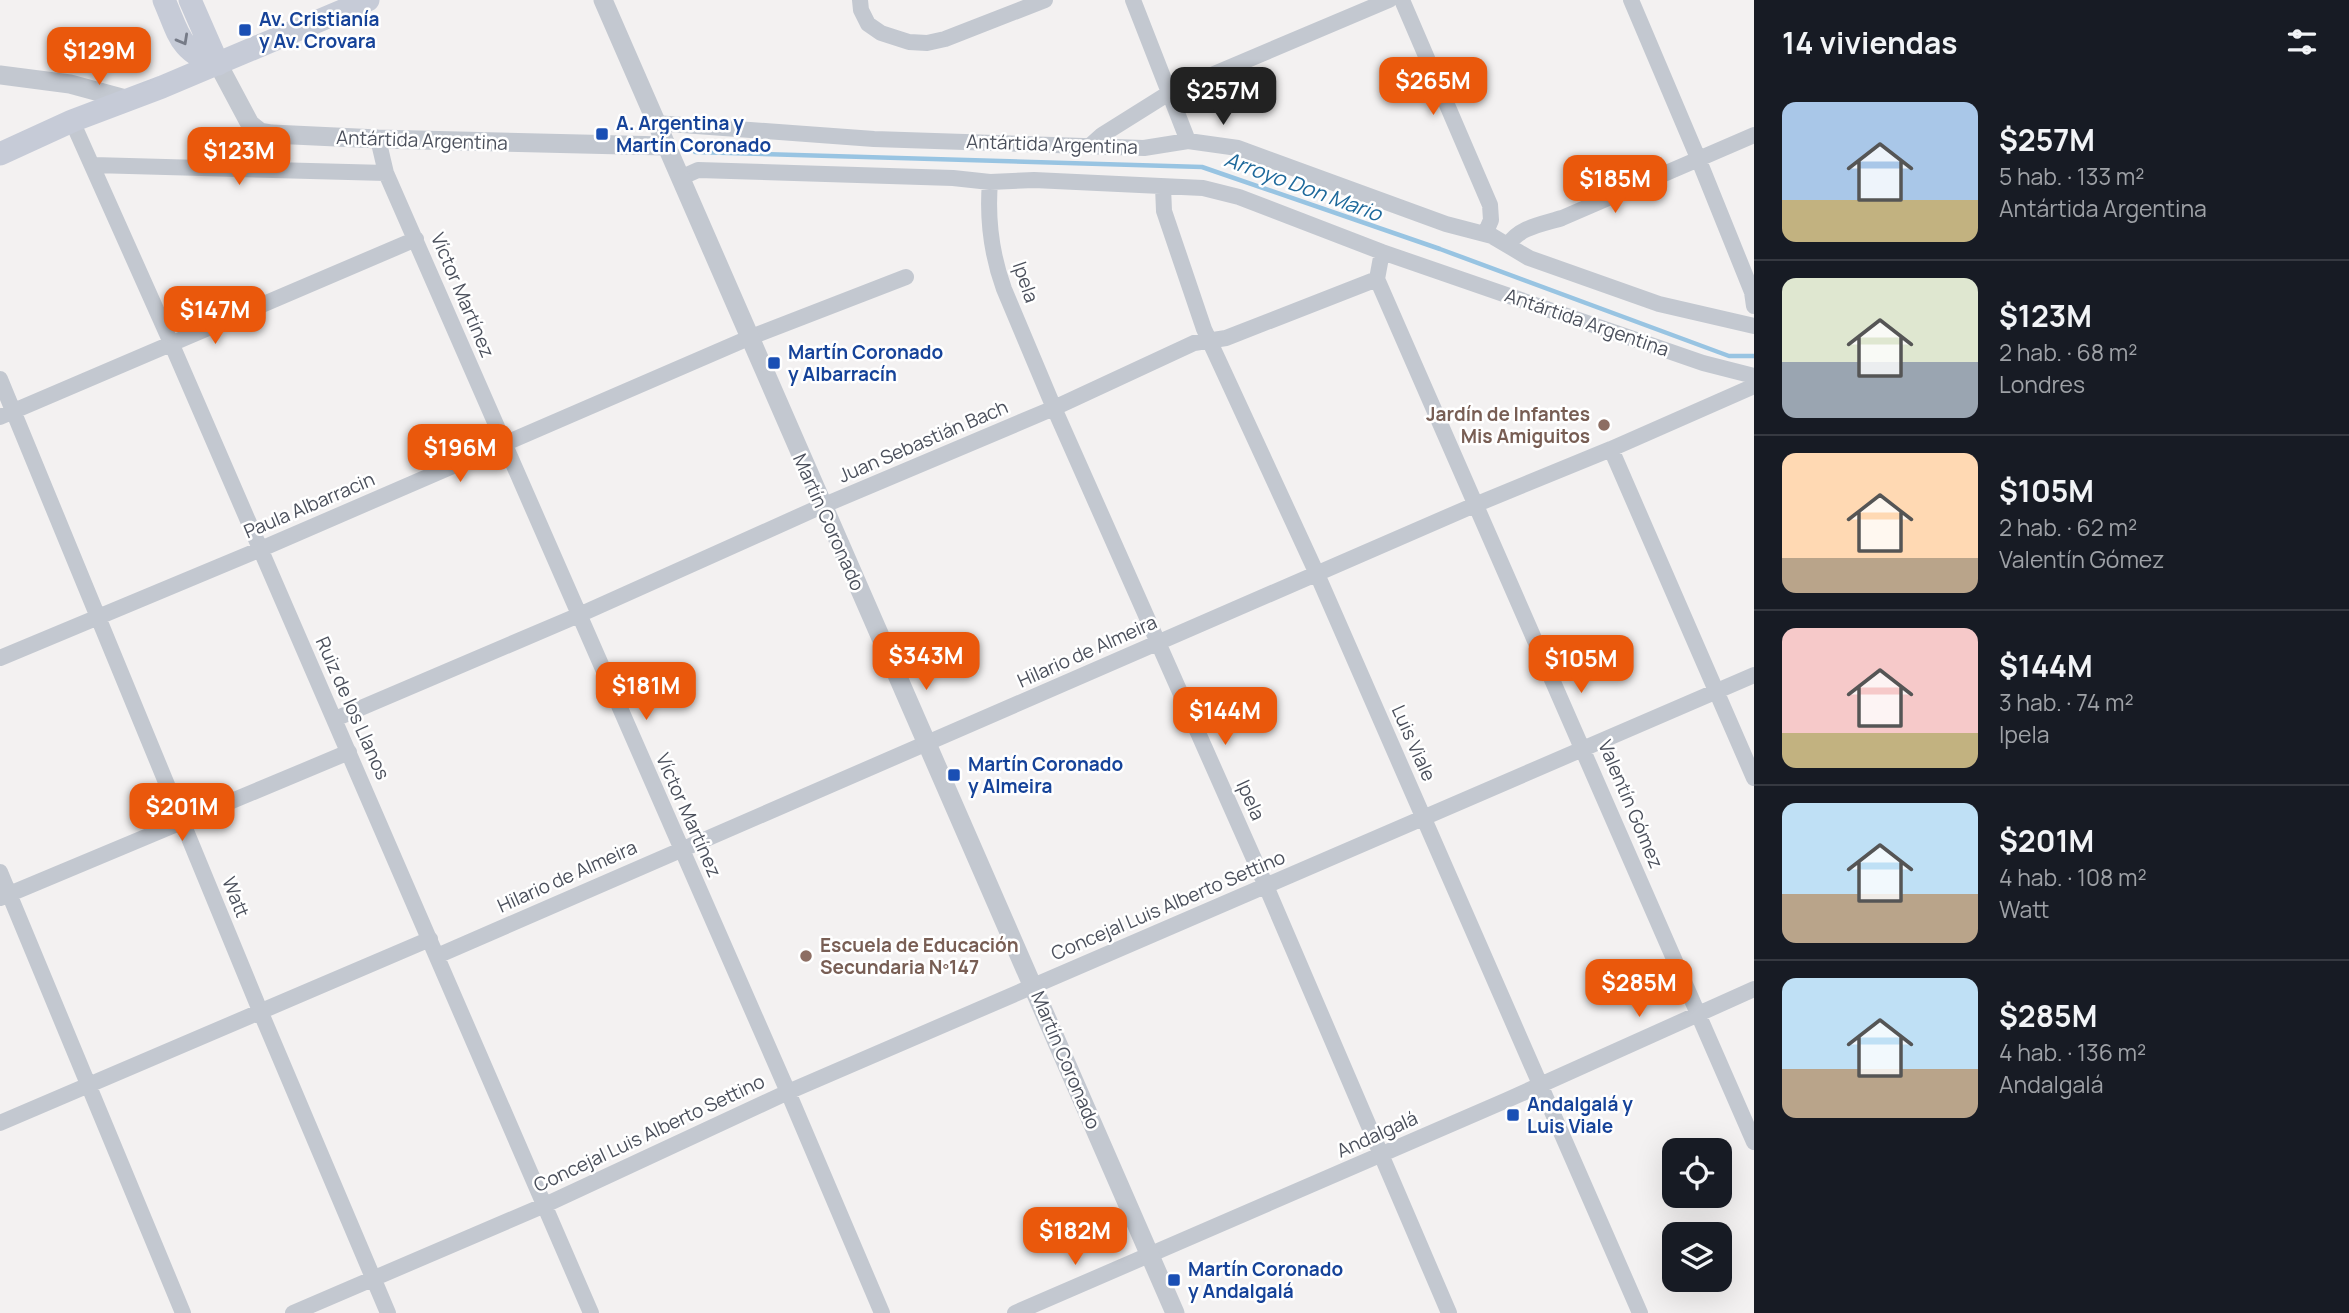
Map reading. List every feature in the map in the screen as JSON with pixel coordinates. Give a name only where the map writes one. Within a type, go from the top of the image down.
[{"type":"main road","points":[[164,0],[188,50],[199,58],[218,64]]},
{"type":"main road","points":[[191,0],[218,64]]},
{"type":"main road","points":[[0,154],[78,119],[218,64],[368,0]]},
{"type":"street","name":"Martín Coronado","points":[[603,0],[1175,1313]]},
{"type":"street","points":[[860,0],[861,10],[868,24],[881,33],[909,42],[926,43],[945,39],[1045,0]]},
{"type":"street","points":[[1133,0],[1188,141]]},
{"type":"street","points":[[1092,145],[1102,135],[1169,93],[1389,0]]},
{"type":"street","points":[[1402,0],[1490,205],[1492,220],[1485,234]]},
{"type":"street","points":[[1631,0],[1699,158],[1754,300]]},
{"type":"street","points":[[218,64],[250,124],[260,132],[263,169]]},
{"type":"street","points":[[0,75],[70,84],[129,100]]},
{"type":"street","points":[[70,84],[80,96],[78,119]]},
{"type":"street","name":"Ruiz de los Llanos","points":[[78,119],[93,165],[591,1313]]},
{"type":"street","name":"Antártida Argentina","points":[[655,123],[874,139],[1144,148],[1188,141],[1238,148],[1446,224],[1485,234],[1529,258],[1659,304],[1754,326]]},
{"type":"street","name":"Antártida Argentina","points":[[260,132],[378,139],[665,146]]},
{"type":"street","points":[[1508,245],[1517,234],[1530,228],[1562,218],[1754,135]]},
{"type":"street","name":"Víctor Martínez","points":[[378,139],[386,173],[882,1313]]},
{"type":"street","points":[[93,165],[386,173]]},
{"type":"street","name":"Antártida Argentina","points":[[680,178],[698,170],[1202,188],[1239,197],[1382,251],[1703,363],[1754,376]]},
{"type":"street","name":"Ipela","points":[[989,182],[988,216],[999,274],[1054,408],[1266,886],[1449,1313]]},
{"type":"street","name":"Luis Viale","points":[[1163,187],[1164,211],[1204,329],[1317,573],[1640,1313]]},
{"type":"street","points":[[7,414],[416,239]]},
{"type":"street","points":[[1377,279],[1382,251]]},
{"type":"street","name":"Paula Albarracin","points":[[0,658],[261,549],[751,337],[906,277]]},
{"type":"street","name":"Juan Sebastián Bach","points":[[335,719],[579,615],[822,506],[1054,408],[1194,343],[1226,338],[1377,279]]},
{"type":"street","name":"Valentín Gómez","points":[[1377,279],[1584,747],[1754,1142]]},
{"type":"street","name":"Watt","points":[[0,379],[7,414],[98,616],[388,1313]]},
{"type":"street","name":"Hilario de Almeira","points":[[437,956],[1754,386]]},
{"type":"street","points":[[1611,449],[1754,778]]},
{"type":"street","name":"Concejal Luis Alberto Settino","points":[[293,1313],[545,1205],[788,1092],[1754,675]]},
{"type":"street","points":[[4,896],[349,752]]},
{"type":"street","points":[[0,872],[4,896],[90,1086],[183,1313]]},
{"type":"street","points":[[0,1123],[430,939]]},
{"type":"street","name":"Andalgalá","points":[[1015,1313],[1754,989]]},
{"type":"waterway","name":"Arroyo Don Mario","points":[[695,152],[1202,167],[1440,249],[1729,356],[1754,356]]},
{"type":"place","name":"Av. Cristianía y Av. Crovara","points":[[245,30]]},
{"type":"place","name":"A. Argentina y Martín Coronado","points":[[602,134]]},
{"type":"place","name":"Martín Coronado y Albarracín","points":[[774,363]]},
{"type":"place","name":"Jardín de Infantes Mis Amiguitos","points":[[1604,425]]},
{"type":"place","name":"Martín Coronado y Almeira","points":[[954,775]]},
{"type":"place","name":"Escuela de Educación Secundaria Nº147","points":[[806,956]]},
{"type":"place","name":"Andalgalá y Luis Viale","points":[[1513,1115]]},
{"type":"place","name":"Martín Coronado y Andalgalá","points":[[1174,1280]]}]
